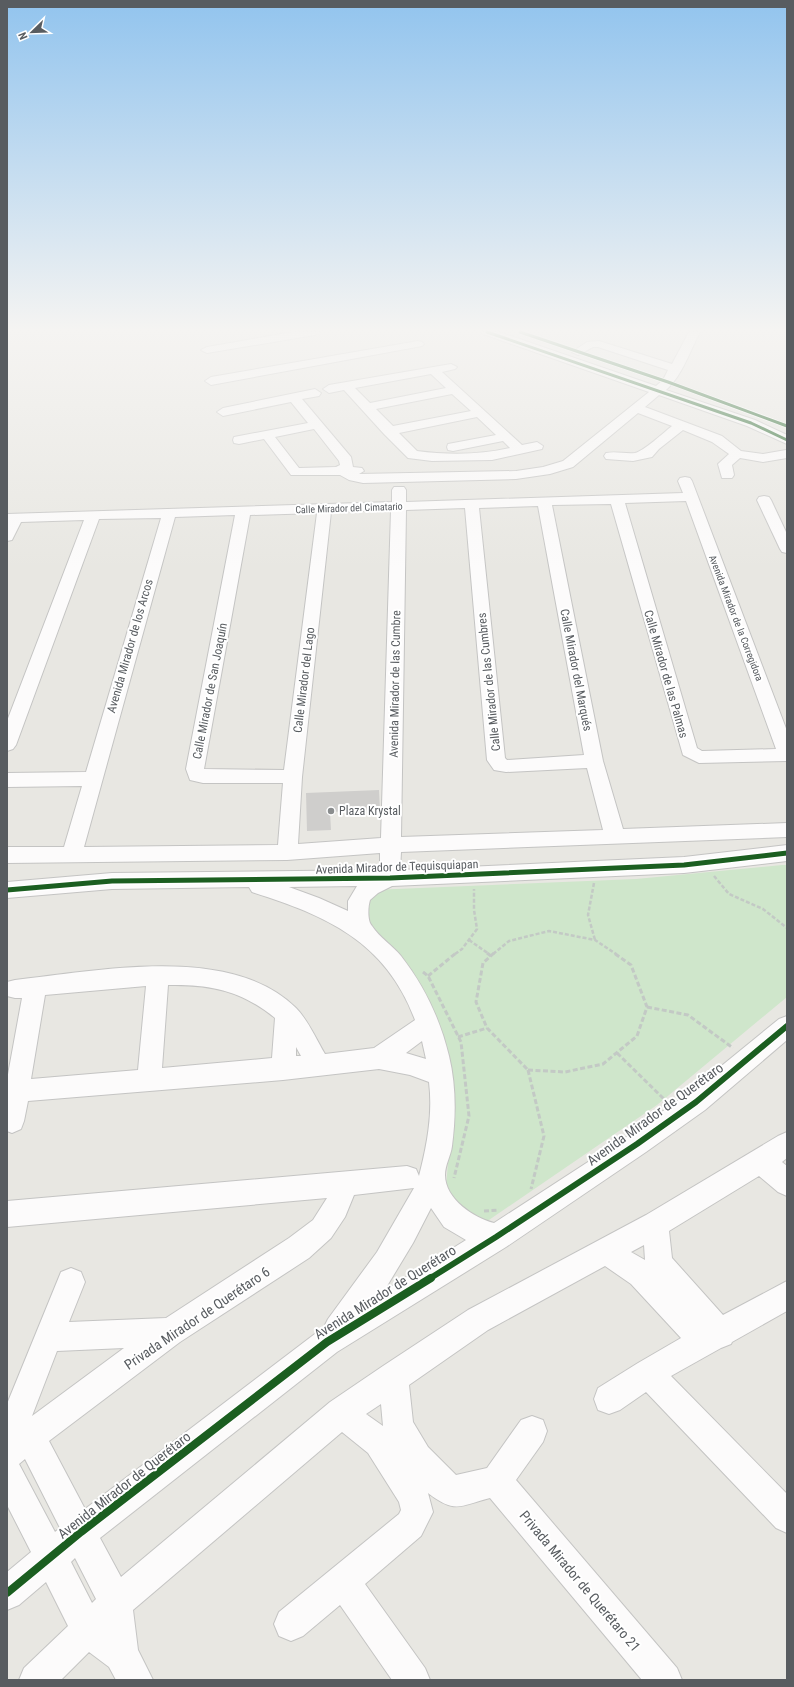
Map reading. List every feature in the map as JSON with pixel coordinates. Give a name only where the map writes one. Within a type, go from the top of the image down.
[{"type":"street","points":[[223,412],[229,411]]},
{"type":"street","points":[[304,411],[348,464],[342,472]]},
{"type":"street","points":[[369,411],[413,455],[438,457],[492,456],[537,446]]},
{"type":"street","points":[[478,411],[520,450]]},
{"type":"street","points":[[267,434],[296,472],[342,472],[351,477],[371,480],[384,478],[440,478],[516,475],[568,464],[633,411]]},
{"type":"street","points":[[636,411],[717,439],[737,454],[763,458],[786,454]]},
{"type":"street","points":[[713,411],[751,424],[787,440]]},
{"type":"street","points":[[746,411],[787,426]]},
{"type":"street","points":[[388,431],[480,413]]},
{"type":"street","points":[[239,440],[316,425]]},
{"type":"street","points":[[611,456],[632,457],[646,454],[659,442],[684,428]]},
{"type":"street","points":[[413,455],[506,437]]},
{"type":"street","points":[[727,475],[725,464],[737,454]]},
{"type":"street","points":[[438,457],[440,478]]},
{"type":"street","name":"Avenida Mirador de la Corregidora","points":[[685,481],[787,755]]},
{"type":"street","name":"Avenida Mirador de las Cumbre","points":[[390,878],[399,490]]},
{"type":"street","name":"Calle Mirador del Cimatario","points":[[12,518],[690,497]]},
{"type":"street","name":"Calle Mirador de las Palmas","points":[[617,500],[689,752],[699,757],[787,755]]},
{"type":"street","points":[[764,500],[787,549]]},
{"type":"street","name":"Calle Mirador del Marqués","points":[[544,502],[594,761],[615,837]]},
{"type":"street","name":"Calle Mirador de las Cumbres","points":[[472,504],[496,760],[501,765],[506,766],[594,761]]},
{"type":"street","name":"Calle Mirador del Lago","points":[[287,852],[293,777],[324,509]]},
{"type":"street","name":"Calle Mirador de San Joaquín","points":[[243,512],[195,769],[197,775],[203,776],[293,777]]},
{"type":"street","name":"Avenida Mirador de los Arcos","points":[[72,854],[91,779],[169,514]]},
{"type":"street","points":[[7,745],[93,516]]},
{"type":"street","points":[[7,537],[12,518]]},
{"type":"street","points":[[7,780],[91,779]]},
{"type":"street","name":"Avenida Mirador de Tequisquiapan","points":[[7,855],[287,852],[391,845],[787,830]]},
{"type":"street","name":"Avenida Mirador de Tequisquiapan","points":[[7,890],[112,881],[237,881],[390,878],[684,865],[787,853]]},
{"type":"street","points":[[361,930],[357,910],[361,894],[367,889],[390,878]]},
{"type":"street","points":[[237,881],[270,889],[301,900],[332,914],[361,930],[382,949],[401,971],[416,996],[429,1023],[441,1075],[443,1108],[440,1142],[431,1178],[399,1242],[378,1276],[327,1342]]},
{"type":"street","points":[[149,1080],[158,975]]},
{"type":"street","points":[[12,1121],[18,1091],[25,988],[158,975],[200,976],[229,981],[249,989],[268,1000],[287,1015],[319,1065]]},
{"type":"street","points":[[283,1069],[287,1015]]},
{"type":"street","points":[[379,1058],[429,1023]]},
{"type":"street","name":"Avenida Mirador de Querétaro","points":[[7,1593],[81,1532],[327,1342],[496,1237],[637,1144],[696,1102],[787,1026]]},
{"type":"street","points":[[18,1091],[283,1069],[379,1058],[410,1064],[441,1075]]},
{"type":"street","points":[[36,1680],[116,1603],[340,1413],[478,1320],[655,1224],[787,1144]]},
{"type":"street","points":[[761,1161],[787,1183]]},
{"type":"street","points":[[431,1178],[437,1194],[446,1210],[455,1219],[477,1233],[496,1237]]},
{"type":"street","points":[[7,1214],[345,1183],[431,1178]]},
{"type":"street","name":"Privada Mirador de Querétaro 6","points":[[15,1445],[170,1332],[299,1248],[322,1229],[336,1208],[345,1183]]},
{"type":"street","points":[[650,1269],[655,1224]]},
{"type":"street","points":[[606,1251],[650,1269],[712,1338]]},
{"type":"street","points":[[71,1282],[48,1337],[15,1445],[81,1532],[116,1603],[129,1667]]},
{"type":"street","points":[[609,1399],[648,1373],[785,1300]]},
{"type":"street","points":[[48,1337],[170,1332]]},
{"type":"street","points":[[648,1373],[787,1517]]},
{"type":"street","points":[[291,1624],[410,1525],[417,1512],[414,1498],[389,1434],[393,1376]]},
{"type":"street","points":[[340,1413],[389,1434],[417,1458],[439,1482],[452,1492],[496,1481],[532,1431]]},
{"type":"street","points":[[7,1472],[88,1630],[129,1667]]},
{"type":"street","name":"Privada Mirador de Querétaro 21","points":[[496,1481],[665,1680]]},
{"type":"street","points":[[343,1581],[413,1680]]},
{"type":"path","points":[[720,873],[713,874],[722,890],[733,898],[760,907],[787,928]]},
{"type":"path","points":[[586,882],[601,882]]},
{"type":"path","points":[[594,882],[588,915],[595,940]]},
{"type":"path","points":[[467,889],[482,888]]},
{"type":"path","points":[[428,976],[462,948],[477,929],[474,910],[474,889]]},
{"type":"path","points":[[528,1070],[565,1072],[603,1064],[637,1036],[647,1008],[631,965],[595,940],[549,931],[509,941],[483,963],[476,1002],[487,1028],[528,1070],[544,1136],[530,1194]]},
{"type":"path","points":[[469,940],[492,956]]},
{"type":"path","points":[[422,971],[428,976],[460,1042],[469,1116],[460,1159],[431,1178]]},
{"type":"path","points":[[647,1008],[688,1015],[736,1050]]},
{"type":"path","points":[[458,1037],[487,1028]]},
{"type":"path","points":[[617,1053],[669,1104]]},
{"type":"path","points":[[481,1211],[503,1210]]},
{"type":"green space","points":[[787,865],[787,997],[657,1105],[486,1222],[462,1218],[445,1197],[450,1141],[452,1071],[420,983],[360,921],[372,890],[636,879]]},
{"type":"building","name":"Plaza Krystal","points":[[379,790],[380,810],[330,812],[331,830],[307,831],[306,793]]},
{"type":"cycle path","points":[[715,411],[751,423],[787,440]]},
{"type":"cycle path","points":[[746,411],[787,426]]},
{"type":"cycle path","points":[[7,890],[112,881],[390,878],[684,865],[787,853]]},
{"type":"cycle path","points":[[7,1593],[81,1532],[327,1342],[496,1237],[637,1144],[696,1102],[787,1026]]},
{"type":"place","name":"Plaza Krystal","points":[[331,811]]}]
